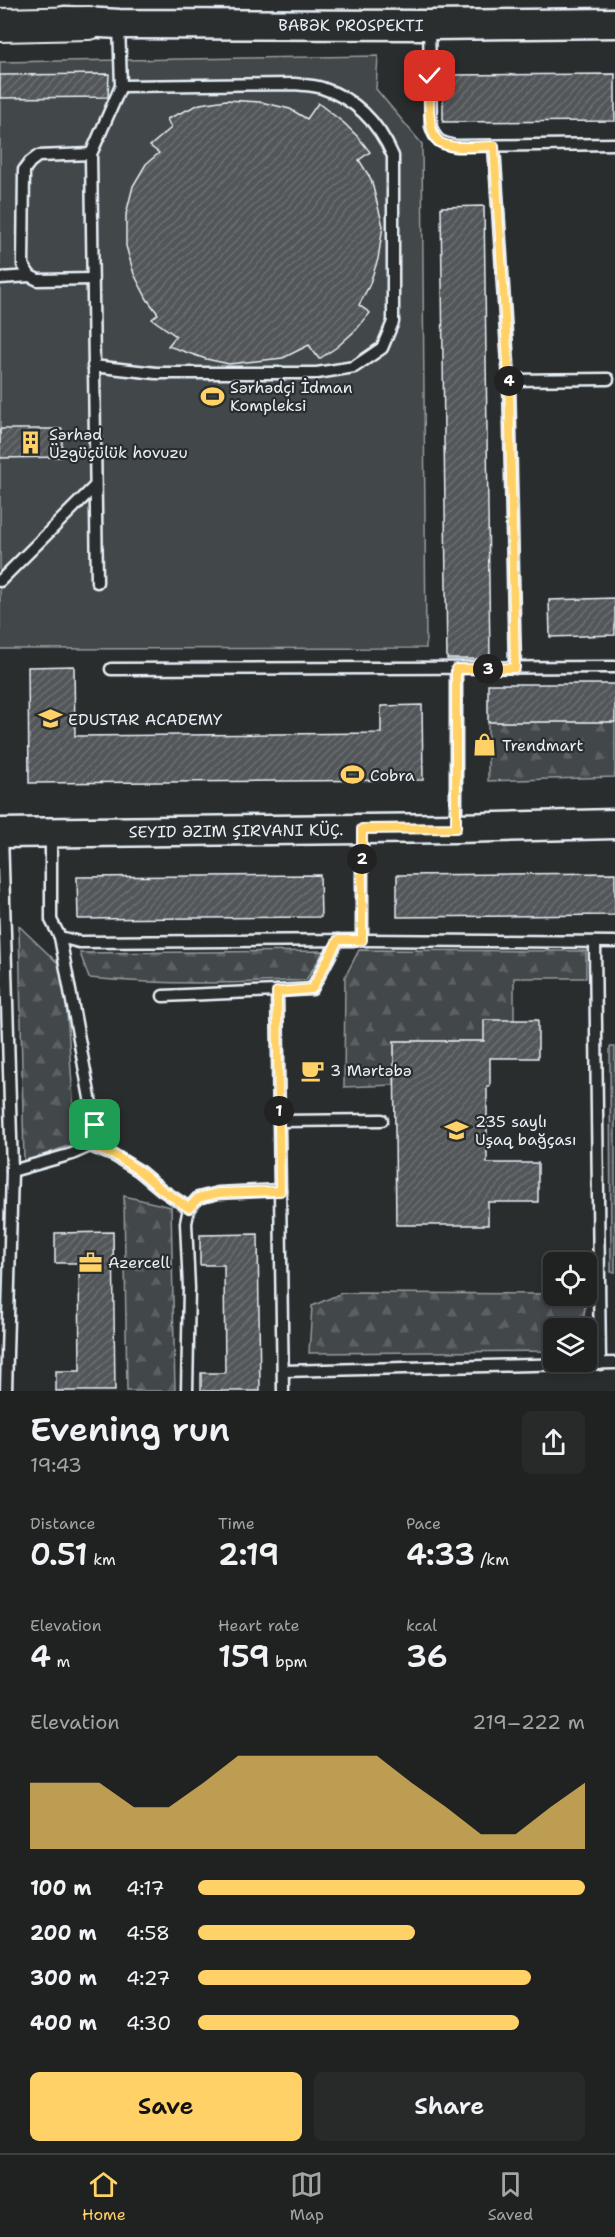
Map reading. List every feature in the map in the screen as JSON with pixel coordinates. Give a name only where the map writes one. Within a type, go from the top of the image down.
[{"type":"main road","name":"BABƏK PROSPEKTI","points":[[0,16],[104,23],[429,25],[615,23]]},
{"type":"main road","points":[[0,26],[104,23]]},
{"type":"main road","name":"SEYID ƏZIM ŞIRVANI KÜÇ.","points":[[1,833],[615,824]]},
{"type":"lane","points":[[97,582],[91,154],[121,86],[104,23]]},
{"type":"lane","points":[[429,25],[430,126],[434,137],[442,144],[456,146],[615,144]]},
{"type":"lane","points":[[93,366],[156,373],[317,373],[354,367],[382,348],[393,322],[393,156],[384,135],[355,104],[321,87],[294,84],[121,86]]},
{"type":"lane","points":[[494,146],[509,380],[515,668]]},
{"type":"lane","points":[[30,276],[23,265],[24,170],[38,156],[91,154]]},
{"type":"lane","points":[[0,278],[30,276],[38,280],[92,279]]},
{"type":"lane","points":[[509,380],[608,379]]},
{"type":"lane","points":[[0,581],[95,486]]},
{"type":"lane","points":[[111,669],[615,667]]},
{"type":"lane","points":[[456,669],[456,828]]},
{"type":"lane","points":[[362,829],[362,940]]},
{"type":"lane","points":[[1,833],[12,1171],[6,1391]]},
{"type":"lane","points":[[51,833],[51,920],[60,937],[95,1125],[90,1146]]},
{"type":"lane","points":[[60,937],[79,942],[338,940],[615,942]]},
{"type":"lane","points":[[163,996],[312,989],[338,940]]},
{"type":"lane","points":[[595,943],[600,1364]]},
{"type":"lane","points":[[277,992],[283,1391]]},
{"type":"lane","points":[[279,1120],[382,1120]]},
{"type":"lane","points":[[12,1171],[72,1154],[90,1146],[116,1156],[189,1208]]},
{"type":"lane","points":[[187,1391],[189,1288],[186,1223],[189,1208],[198,1198],[218,1193],[280,1191]]},
{"type":"lane","points":[[283,1371],[615,1364]]},
{"type":"green space","name":"Sərhədçi İdman Kompleksi","points":[[378,56],[376,89],[422,144],[426,648],[0,649],[0,62]]},
{"type":"green space","points":[[488,722],[615,722],[615,777],[488,781]]},
{"type":"green space","points":[[19,926],[64,969],[76,1143],[24,1162]]},
{"type":"green space","points":[[359,950],[586,951],[586,978],[514,978],[514,1020],[484,1041],[394,1041],[394,1085],[344,1087],[345,977]]},
{"type":"green space","points":[[324,951],[306,980],[224,983],[143,982],[89,978],[80,953]]},
{"type":"green space","points":[[610,1047],[615,1047],[615,1272],[611,1272]]},
{"type":"green space","points":[[124,1196],[171,1207],[175,1391],[127,1391]]},
{"type":"green space","points":[[342,1293],[543,1294],[543,1306],[585,1306],[584,1318],[543,1318],[543,1351],[309,1353],[312,1306]]},
{"type":"building","points":[[109,74],[108,97],[0,98],[0,75]]},
{"type":"building","points":[[615,74],[615,121],[443,122],[443,75]]},
{"type":"building","points":[[226,100],[261,102],[290,109],[307,119],[318,103],[344,123],[370,152],[359,160],[371,179],[383,226],[378,259],[369,286],[359,305],[370,313],[356,330],[319,359],[309,345],[283,358],[229,364],[168,346],[176,336],[152,319],[158,314],[134,274],[126,246],[126,214],[133,186],[146,164],[159,153],[150,146],[171,128],[167,119],[200,104]]},
{"type":"building","points":[[484,206],[490,659],[447,659],[441,207]]},
{"type":"building","name":"Sərhəd Üzgüçülük hovuzu","points":[[0,429],[62,429],[62,457],[0,458]]},
{"type":"building","points":[[615,598],[615,635],[550,637],[549,600]]},
{"type":"building","points":[[74,666],[75,736],[381,733],[381,706],[422,705],[423,780],[29,783],[28,667]]},
{"type":"building","points":[[488,684],[615,684],[615,722],[488,722]]},
{"type":"building","points":[[615,873],[615,915],[397,917],[397,875]]},
{"type":"building","points":[[320,875],[321,917],[78,919],[77,877]]},
{"type":"building","points":[[484,1020],[538,1020],[538,1058],[490,1058],[490,1086],[487,1086],[487,1163],[538,1163],[538,1202],[488,1202],[488,1225],[396,1225],[394,1041],[484,1041]]},
{"type":"building","points":[[113,1232],[115,1391],[56,1391],[56,1371],[80,1371],[79,1263],[55,1263],[55,1233]]},
{"type":"building","points":[[258,1234],[260,1391],[201,1391],[201,1373],[225,1373],[224,1265],[200,1265],[200,1235]]},
{"type":"place","name":"Sərhədçi İdman Kompleksi","points":[[212,396]]},
{"type":"place","name":"Sərhəd Üzgüçülük hovuzu","points":[[31,443]]},
{"type":"place","name":"EDUSTAR ACADEMY","points":[[50,719]]},
{"type":"place","name":"Trendmart","points":[[484,745]]},
{"type":"place","name":"Cobra","points":[[352,775]]},
{"type":"place","name":"3 Mərtəbə","points":[[312,1070]]},
{"type":"place","name":"235 saylı Uşaq bağçası","points":[[457,1130]]},
{"type":"place","name":"Azercell","points":[[90,1262]]},
{"type":"route","points":[[95,1125],[90,1146],[116,1156],[189,1208],[198,1198],[218,1193],[280,1191],[277,992],[312,989],[338,940],[362,940],[362,829],[456,828],[456,669],[515,668],[509,380],[494,146],[442,144],[434,137],[430,126],[430,76]]}]
